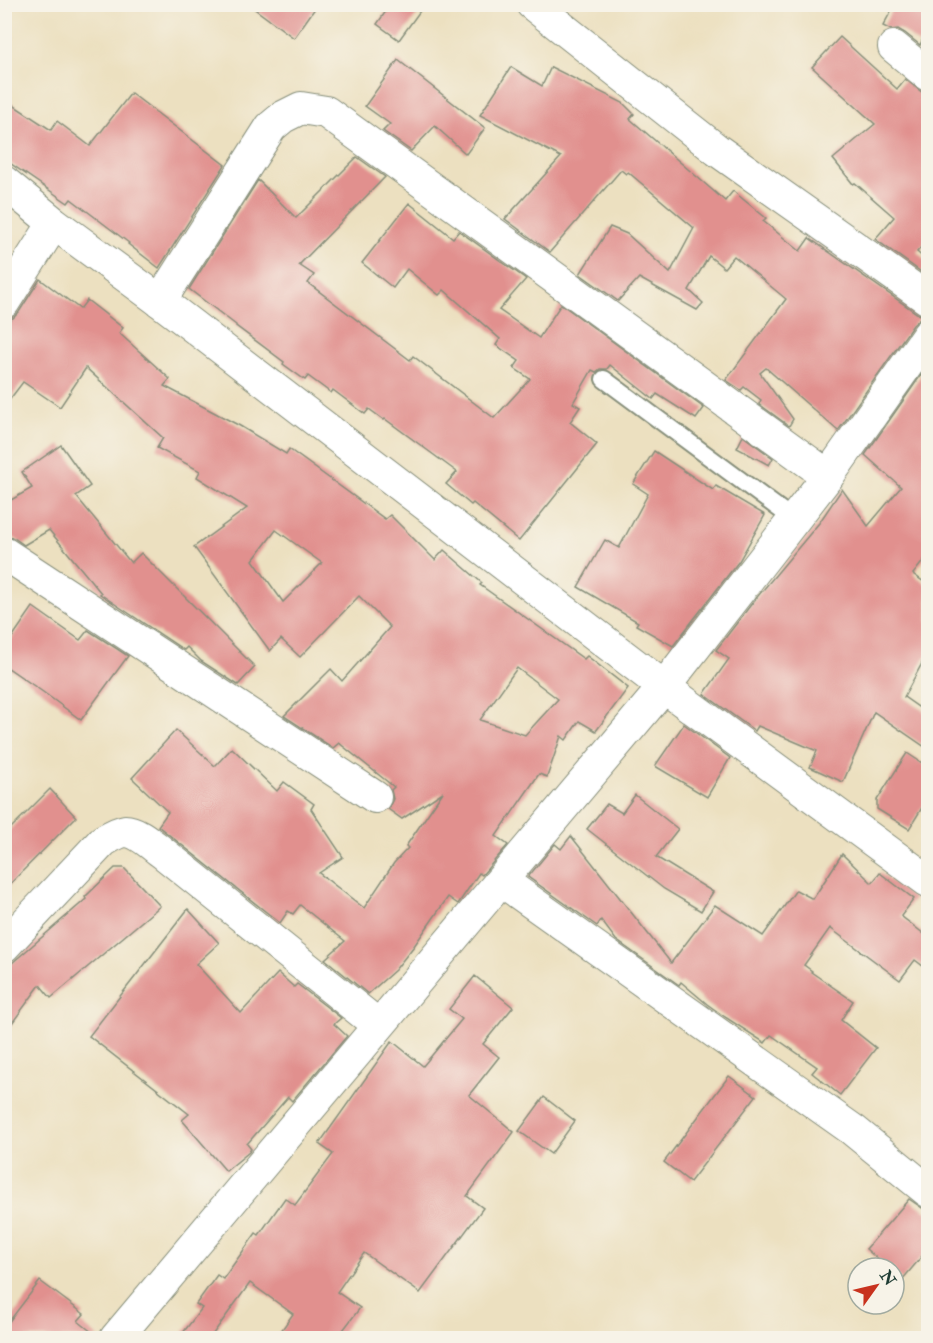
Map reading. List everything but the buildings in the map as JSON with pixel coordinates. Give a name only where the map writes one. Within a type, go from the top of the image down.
[{"type":"street","points":[[532,4],[717,150],[928,299]]},
{"type":"street","points":[[894,47],[928,75]]},
{"type":"street","points":[[160,301],[272,127],[283,117],[301,108],[326,112],[828,476]]},
{"type":"street","points":[[4,182],[54,223],[160,301],[664,687],[928,880]]},
{"type":"street","points":[[4,302],[54,223]]},
{"type":"street","points":[[116,1338],[664,687],[828,476],[928,335]]},
{"type":"street","points":[[4,553],[375,796]]},
{"type":"street","points":[[4,946],[103,841],[114,834],[126,831],[141,836],[378,1025]]},
{"type":"street","points":[[502,881],[853,1130],[928,1191]]},
{"type":"lane","points":[[604,378],[793,519]]}]
